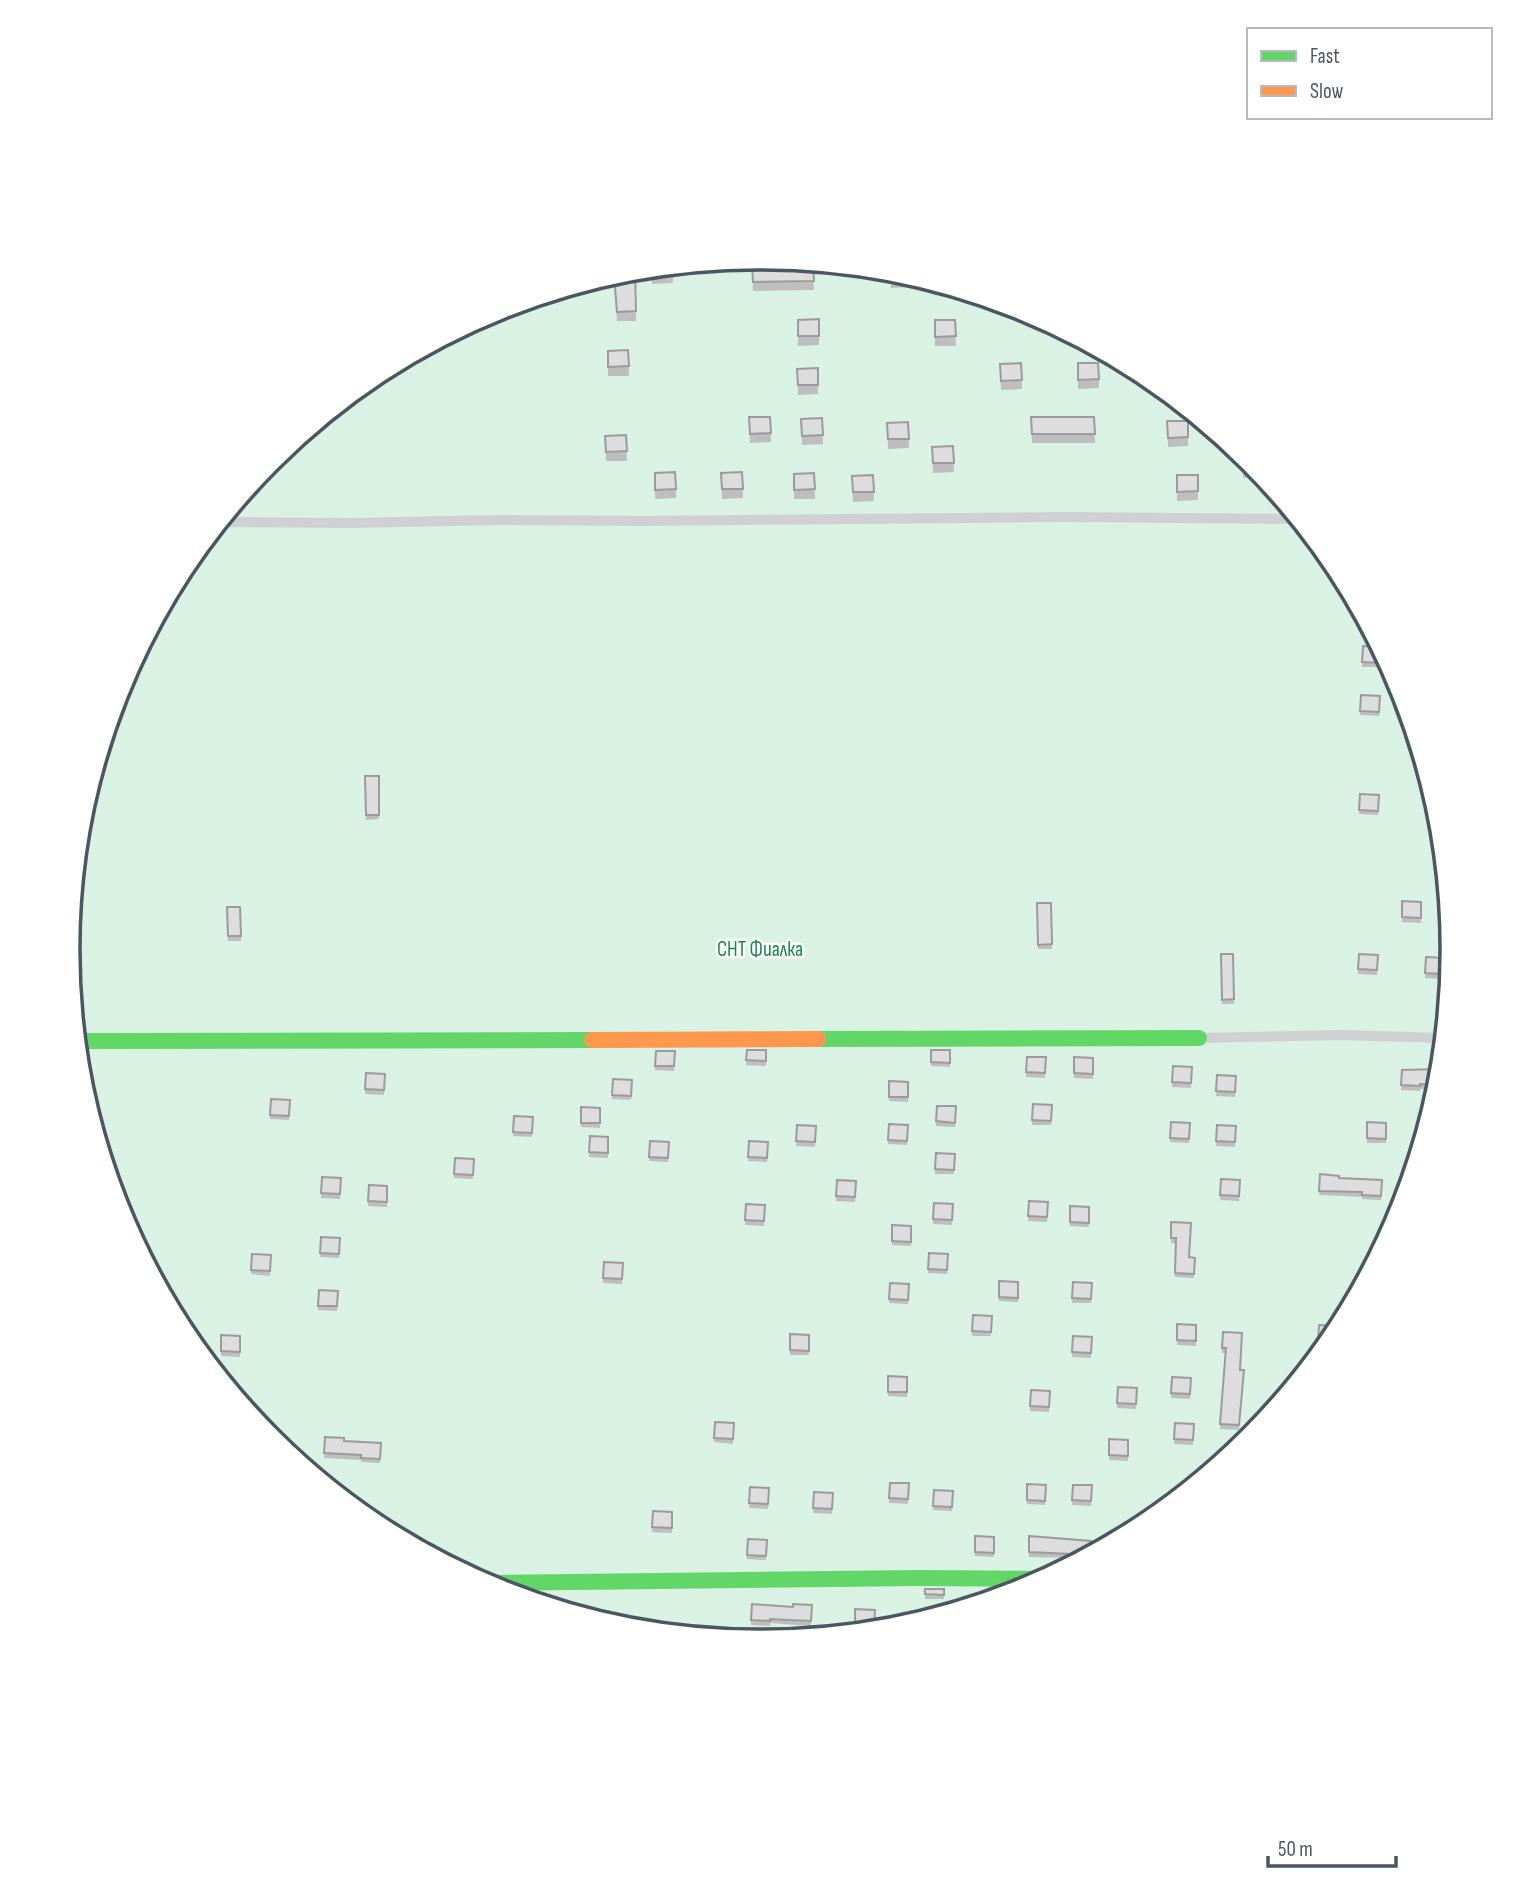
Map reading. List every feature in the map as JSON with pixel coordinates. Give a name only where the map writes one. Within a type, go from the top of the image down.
[{"type":"street","points":[[87,1041],[1199,1038]]},
{"type":"street","points":[[516,1583],[921,1578],[1013,1580]]},
{"type":"lane","points":[[232,522],[1064,517],[1286,519]]},
{"type":"lane","points":[[1199,1038],[1342,1035],[1434,1038]]},
{"type":"green space","name":"СНТ Фиалка","points":[[716,271],[804,271],[849,275],[936,293],[1020,321],[1061,340],[1138,384],[1174,410],[1208,438],[1271,501],[1325,571],[1348,609],[1388,689],[1403,731],[1416,773],[1434,860],[1440,949],[1438,993],[1434,1038],[1416,1125],[1388,1209],[1369,1250],[1325,1327],[1299,1363],[1271,1397],[1208,1460],[1138,1514],[1100,1537],[1020,1577],[978,1592],[936,1605],[849,1623],[760,1629],[716,1627],[671,1623],[584,1605],[500,1577],[459,1558],[382,1514],[346,1488],[312,1460],[249,1397],[195,1327],[172,1289],[132,1209],[117,1167],[104,1125],[86,1038],[80,949],[82,905],[86,860],[104,773],[132,689],[151,648],[195,571],[221,535],[249,501],[312,438],[382,384],[420,361],[500,321],[542,306],[584,293],[671,275]]},
{"type":"building","points":[[752,270],[813,272],[814,281],[753,282]]},
{"type":"building","points":[[635,281],[636,311],[617,312],[615,286]]},
{"type":"building","points":[[819,319],[819,336],[798,336],[798,320]]},
{"type":"building","points":[[935,320],[955,320],[956,336],[935,337]]},
{"type":"building","points":[[628,350],[629,366],[608,367],[608,351]]},
{"type":"building","points":[[1021,363],[1022,380],[1001,381],[1000,364]]},
{"type":"building","points":[[1078,363],[1098,363],[1099,379],[1078,380]]},
{"type":"building","points":[[818,368],[818,385],[798,385],[797,369]]},
{"type":"building","points":[[749,417],[770,417],[771,433],[750,434]]},
{"type":"building","points":[[1031,417],[1094,417],[1095,434],[1032,434]]},
{"type":"building","points":[[822,418],[823,435],[802,436],[801,419]]},
{"type":"building","points":[[1167,421],[1188,422],[1188,437],[1168,438]]},
{"type":"building","points":[[908,422],[909,439],[888,439],[887,423]]},
{"type":"building","points":[[626,435],[627,451],[606,452],[605,436]]},
{"type":"building","points":[[953,446],[954,463],[933,463],[932,447]]},
{"type":"building","points":[[675,472],[676,489],[655,490],[655,473]]},
{"type":"building","points":[[742,472],[743,489],[722,489],[721,473]]},
{"type":"building","points":[[814,473],[815,489],[794,490],[794,474]]},
{"type":"building","points":[[873,475],[874,492],[853,492],[852,476]]},
{"type":"building","points":[[1177,475],[1198,475],[1198,491],[1177,492]]},
{"type":"building","points":[[1363,646],[1368,646],[1376,663],[1362,662]]},
{"type":"building","points":[[1361,695],[1380,696],[1379,712],[1360,711]]},
{"type":"building","points":[[365,776],[379,776],[379,815],[366,815]]},
{"type":"building","points":[[1360,794],[1379,795],[1378,811],[1359,810]]},
{"type":"building","points":[[1402,901],[1421,902],[1421,918],[1402,917]]},
{"type":"building","points":[[1037,903],[1051,903],[1052,944],[1038,945]]},
{"type":"building","points":[[227,907],[240,907],[241,936],[228,936]]},
{"type":"building","points":[[1221,954],[1233,954],[1234,999],[1222,1000]]},
{"type":"building","points":[[1359,954],[1378,955],[1377,970],[1358,969]]},
{"type":"building","points":[[1426,957],[1440,958],[1439,974],[1425,973]]},
{"type":"building","points":[[747,1050],[766,1050],[766,1061],[746,1060]]},
{"type":"building","points":[[931,1050],[950,1050],[950,1063],[931,1062]]},
{"type":"building","points":[[656,1051],[675,1051],[674,1066],[655,1066]]},
{"type":"building","points":[[1027,1057],[1046,1057],[1045,1073],[1026,1072]]},
{"type":"building","points":[[1074,1057],[1093,1058],[1093,1074],[1074,1073]]},
{"type":"building","points":[[1173,1066],[1192,1067],[1191,1083],[1172,1082]]},
{"type":"building","points":[[1428,1069],[1425,1084],[1401,1085],[1402,1070]]},
{"type":"building","points":[[366,1073],[385,1074],[384,1090],[365,1089]]},
{"type":"building","points":[[1217,1075],[1236,1076],[1235,1092],[1216,1091]]},
{"type":"building","points":[[613,1079],[632,1080],[631,1096],[612,1095]]},
{"type":"building","points":[[889,1081],[908,1082],[908,1097],[889,1097]]},
{"type":"building","points":[[271,1099],[290,1100],[289,1116],[270,1115]]},
{"type":"building","points":[[1033,1104],[1052,1105],[1051,1121],[1032,1120]]},
{"type":"building","points":[[937,1106],[956,1106],[955,1123],[936,1121]]},
{"type":"building","points":[[581,1107],[600,1108],[600,1123],[581,1123]]},
{"type":"building","points":[[514,1116],[533,1117],[532,1133],[513,1132]]},
{"type":"building","points":[[1171,1122],[1190,1123],[1189,1139],[1170,1138]]},
{"type":"building","points":[[1367,1122],[1386,1123],[1386,1139],[1367,1138]]},
{"type":"building","points":[[889,1124],[908,1125],[907,1141],[888,1140]]},
{"type":"building","points":[[797,1125],[816,1126],[815,1142],[796,1141]]},
{"type":"building","points":[[1217,1125],[1236,1126],[1235,1142],[1216,1141]]},
{"type":"building","points":[[590,1136],[608,1137],[608,1153],[589,1152]]},
{"type":"building","points":[[650,1141],[669,1142],[668,1158],[649,1157]]},
{"type":"building","points":[[749,1141],[768,1142],[767,1158],[748,1157]]},
{"type":"building","points":[[936,1153],[955,1154],[954,1170],[935,1169]]},
{"type":"building","points":[[455,1158],[474,1159],[473,1175],[454,1174]]},
{"type":"building","points":[[1320,1174],[1339,1178],[1382,1180],[1381,1196],[1362,1195],[1362,1192],[1319,1191]]},
{"type":"building","points":[[322,1177],[341,1178],[340,1194],[321,1193]]},
{"type":"building","points":[[1221,1179],[1240,1180],[1239,1196],[1220,1195]]},
{"type":"building","points":[[837,1180],[856,1181],[855,1197],[836,1196]]},
{"type":"building","points":[[369,1185],[387,1186],[387,1202],[368,1201]]},
{"type":"building","points":[[1029,1201],[1048,1202],[1047,1217],[1028,1216]]},
{"type":"building","points":[[934,1203],[953,1204],[952,1220],[933,1219]]},
{"type":"building","points":[[746,1204],[765,1205],[764,1221],[745,1220]]},
{"type":"building","points":[[1070,1206],[1089,1207],[1089,1223],[1070,1222]]},
{"type":"building","points":[[1171,1222],[1191,1223],[1189,1257],[1195,1258],[1194,1274],[1175,1273],[1176,1238],[1171,1238]]},
{"type":"building","points":[[892,1225],[911,1226],[911,1242],[892,1241]]},
{"type":"building","points":[[321,1237],[340,1238],[339,1254],[320,1253]]},
{"type":"building","points":[[929,1253],[948,1254],[947,1270],[928,1269]]},
{"type":"building","points":[[252,1254],[271,1255],[270,1271],[251,1270]]},
{"type":"building","points":[[604,1262],[623,1263],[622,1279],[603,1278]]},
{"type":"building","points":[[999,1281],[1018,1282],[1018,1298],[999,1297]]},
{"type":"building","points":[[1073,1282],[1092,1283],[1091,1299],[1072,1298]]},
{"type":"building","points":[[890,1283],[909,1284],[908,1300],[889,1299]]},
{"type":"building","points":[[319,1290],[338,1291],[337,1306],[318,1306]]},
{"type":"building","points":[[973,1315],[992,1316],[991,1332],[972,1331]]},
{"type":"building","points":[[1177,1324],[1196,1325],[1196,1341],[1177,1340]]},
{"type":"building","points":[[1319,1325],[1326,1325],[1325,1327],[1318,1336]]},
{"type":"building","points":[[1223,1332],[1242,1333],[1240,1370],[1244,1370],[1239,1425],[1220,1424],[1226,1348],[1222,1348]]},
{"type":"building","points":[[790,1334],[809,1335],[809,1351],[790,1350]]},
{"type":"building","points":[[221,1335],[240,1336],[240,1352],[221,1351]]},
{"type":"building","points":[[1073,1336],[1092,1337],[1091,1353],[1072,1352]]},
{"type":"building","points":[[888,1376],[907,1377],[907,1392],[888,1392]]},
{"type":"building","points":[[1172,1377],[1191,1378],[1190,1394],[1171,1393]]},
{"type":"building","points":[[1118,1387],[1137,1388],[1136,1404],[1117,1403]]},
{"type":"building","points":[[1031,1390],[1050,1391],[1049,1407],[1030,1406]]},
{"type":"building","points":[[715,1422],[734,1423],[733,1439],[714,1438]]},
{"type":"building","points":[[1175,1423],[1194,1424],[1193,1440],[1174,1439]]},
{"type":"building","points":[[325,1437],[381,1443],[380,1459],[324,1453]]},
{"type":"building","points":[[1109,1439],[1128,1440],[1128,1456],[1109,1455]]},
{"type":"building","points":[[890,1483],[909,1483],[908,1499],[889,1498]]},
{"type":"building","points":[[1027,1484],[1046,1485],[1045,1501],[1027,1500]]},
{"type":"building","points":[[1073,1485],[1092,1485],[1091,1501],[1072,1500]]},
{"type":"building","points":[[750,1487],[769,1488],[768,1504],[749,1503]]},
{"type":"building","points":[[934,1490],[953,1491],[952,1507],[933,1506]]},
{"type":"building","points":[[814,1492],[833,1493],[832,1509],[813,1508]]},
{"type":"building","points":[[653,1511],[672,1512],[672,1528],[652,1527]]},
{"type":"building","points":[[975,1536],[994,1537],[994,1553],[975,1552]]},
{"type":"building","points":[[1029,1536],[1091,1541],[1069,1554],[1029,1552]]},
{"type":"building","points":[[748,1539],[767,1540],[766,1556],[747,1555]]},
{"type":"building","points":[[925,1589],[944,1589],[944,1595],[925,1594]]},
{"type":"building","points":[[752,1604],[793,1607],[793,1604],[812,1605],[811,1621],[751,1620]]},
{"type":"building","points":[[855,1609],[875,1610],[874,1618],[855,1622]]},
{"type":"traffic: fast","points":[[818,1039],[1199,1038]]},
{"type":"traffic: fast","points":[[87,1041],[592,1040]]},
{"type":"traffic: fast","points":[[516,1583],[1015,1579]]},
{"type":"traffic: slow","points":[[592,1040],[818,1039]]}]
